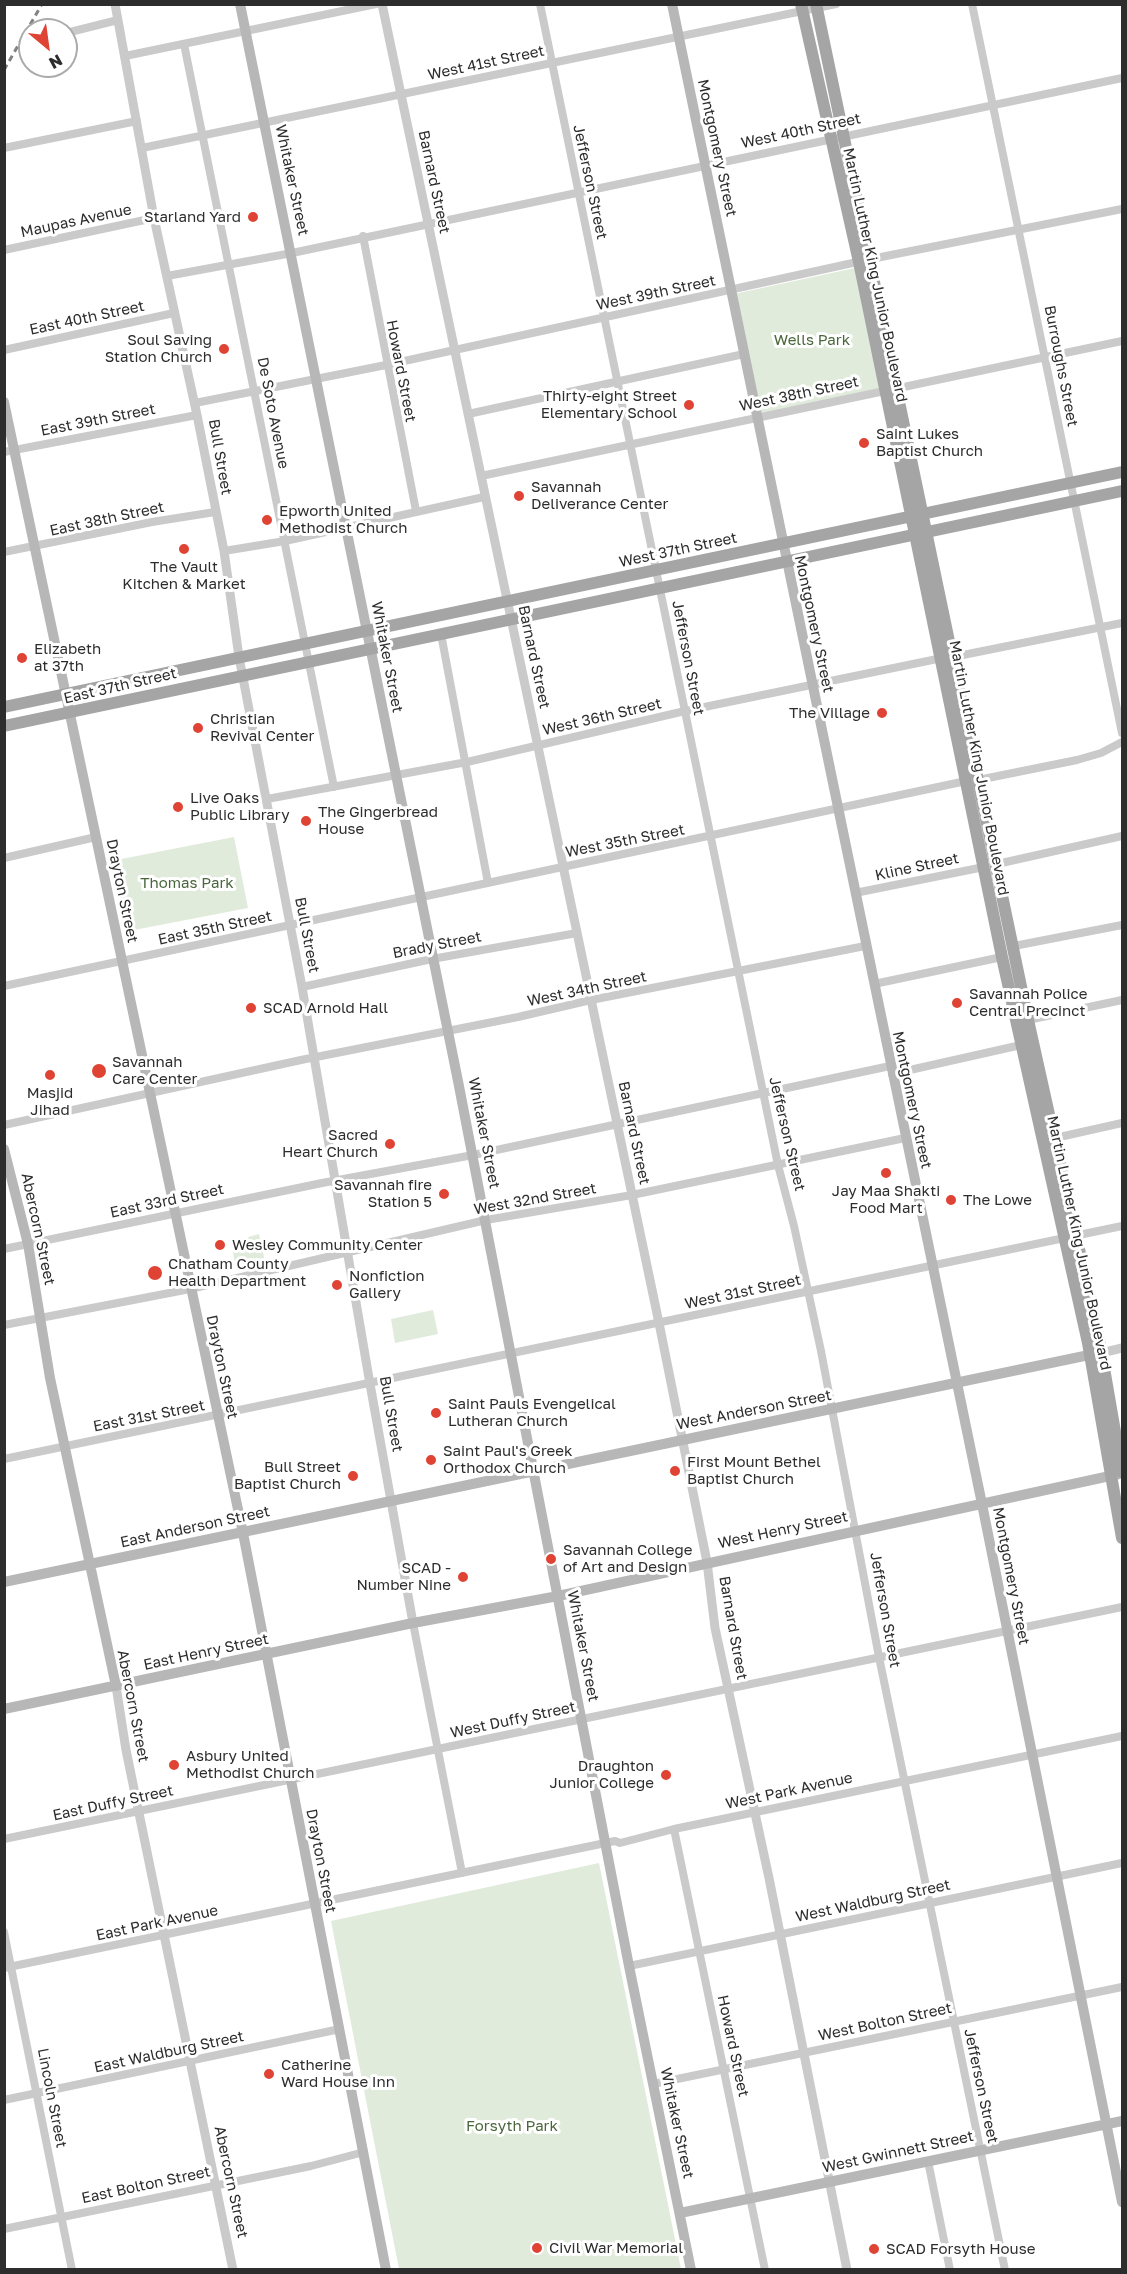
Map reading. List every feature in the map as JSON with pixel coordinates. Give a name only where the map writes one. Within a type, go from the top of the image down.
[{"type":"main road","name":"Whitaker Street","points":[[240,4],[486,1220],[510,1355],[607,1843],[629,1966],[691,2270]]},
{"type":"main road","name":"Montgomery Street","points":[[672,4],[785,561],[982,1504],[1122,2202]]},
{"type":"main road","name":"Martin Luther King Junior Boulevard","points":[[816,7],[844,136],[890,389],[948,657],[1002,957],[1021,1045],[1069,1237],[1122,1473]]},
{"type":"main road","name":"Martin Luther King Junior Boulevard","points":[[802,8],[830,139],[865,261]]},
{"type":"main road","name":"Drayton Street","points":[[4,402],[10,451],[35,547],[243,1533],[386,2270]]},
{"type":"main road","name":"West 37th Street","points":[[239,657],[1122,472]]},
{"type":"main road","points":[[242,674],[511,621],[1122,491]]},
{"type":"main road","name":"East 37th Street","points":[[4,707],[66,696],[239,657]]},
{"type":"main road","name":"East 37th Street","points":[[4,726],[242,674]]},
{"type":"main road","name":"Martin Luther King Junior Boulevard","points":[[972,781],[997,864],[1028,1020],[1055,1138],[1069,1237]]},
{"type":"main road","name":"Abercorn Street","points":[[4,1149],[28,1244],[42,1318],[50,1378],[88,1565],[116,1686]]},
{"type":"main road","name":"Martin Luther King Junior Boulevard","points":[[1095,1354],[1110,1477],[1122,1538]]},
{"type":"main road","name":"West Anderson Street","points":[[391,1501],[534,1473],[682,1439],[833,1410],[1095,1354]]},
{"type":"main road","name":"West Henry Street","points":[[413,1623],[558,1596],[1122,1473]]},
{"type":"main road","name":"East Anderson Street","points":[[4,1582],[391,1501]]},
{"type":"main road","name":"East Henry Street","points":[[4,1709],[266,1656],[413,1623]]},
{"type":"main road","name":"West Gwinnett Street","points":[[680,2213],[1122,2121]]},
{"type":"street","name":"Bull Street","points":[[115,4],[154,218],[195,403],[224,551],[242,674],[303,987],[347,1253],[413,1623],[438,1749],[458,1874]]},
{"type":"street","points":[[125,56],[376,4]]},
{"type":"street","name":"Barnard Street","points":[[382,4],[632,1195],[706,1562],[715,1628],[753,1813],[769,1878],[778,1935],[847,2270]]},
{"type":"street","name":"Jefferson Street","points":[[540,4],[778,1165],[833,1410],[879,1657],[1005,2270]]},
{"type":"street","name":"West 41st Street","points":[[142,148],[266,125],[679,37],[802,8],[836,4]]},
{"type":"street","name":"Burroughs Street","points":[[972,4],[1122,733]]},
{"type":"street","points":[[78,30],[118,20]]},
{"type":"street","name":"De Soto Avenue","points":[[184,44],[334,787]]},
{"type":"street","name":"West 40th Street","points":[[167,276],[292,253],[427,222],[1122,78]]},
{"type":"street","points":[[4,148],[137,122]]},
{"type":"street","name":"West 39th Street","points":[[195,403],[386,365],[865,261],[1122,209]]},
{"type":"street","name":"Maupas Avenue","points":[[4,250],[154,218]]},
{"type":"street","name":"Howard Street","points":[[363,236],[386,365],[416,511]]},
{"type":"street","name":"East 40th Street","points":[[4,350],[174,313]]},
{"type":"street","name":"West 38th Street","points":[[481,476],[1122,341]]},
{"type":"street","points":[[468,414],[744,354]]},
{"type":"street","name":"East 39th Street","points":[[10,451],[197,415]]},
{"type":"street","points":[[224,551],[285,541],[484,497]]},
{"type":"street","name":"East 38th Street","points":[[4,552],[152,522],[215,512]]},
{"type":"street","name":"West 36th Street","points":[[267,799],[467,762],[812,684],[1122,623]]},
{"type":"street","points":[[441,634],[467,762],[488,883]]},
{"type":"street","name":"West 35th Street","points":[[290,926],[1077,760],[1101,753],[1122,742]]},
{"type":"street","points":[[997,864],[1122,836]]},
{"type":"street","points":[[4,858],[96,837]]},
{"type":"street","name":"Kline Street","points":[[855,894],[984,867]]},
{"type":"street","points":[[1014,946],[1122,925]]},
{"type":"street","name":"East 35th Street","points":[[4,986],[290,926]]},
{"type":"street","name":"Brady Street","points":[[303,987],[432,959],[577,933]]},
{"type":"street","name":"West 34th Street","points":[[4,1125],[591,1000],[865,946]]},
{"type":"street","points":[[874,984],[1002,957]]},
{"type":"street","points":[[1028,1020],[1122,1000]]},
{"type":"street","name":"East 33rd Street","points":[[4,1249],[336,1180],[473,1155],[763,1092],[1021,1045]]},
{"type":"street","points":[[1055,1138],[1122,1123]]},
{"type":"street","name":"West 32nd Street","points":[[4,1325],[190,1289],[486,1220],[632,1195],[905,1138]]},
{"type":"street","name":"West 31st Street","points":[[370,1384],[1122,1226]]},
{"type":"street","name":"West Anderson Street","points":[[1095,1354],[1122,1348]]},
{"type":"street","name":"East 31st Street","points":[[4,1459],[370,1384]]},
{"type":"street","name":"West Duffy Street","points":[[438,1749],[1122,1607]]},
{"type":"street","name":"Abercorn Street","points":[[116,1686],[139,1812],[233,2270]]},
{"type":"street","name":"West Park Avenue","points":[[458,1874],[1122,1736]]},
{"type":"street","name":"East Duffy Street","points":[[4,1839],[438,1749]]},
{"type":"street","name":"Howard Street","points":[[675,1829],[765,2270]]},
{"type":"street","name":"West Waldburg Street","points":[[629,1966],[1122,1863]]},
{"type":"street","name":"East Park Avenue","points":[[8,1968],[458,1874]]},
{"type":"street","name":"Lincoln Street","points":[[4,1932],[8,1968],[37,2093],[72,2270]]},
{"type":"street","name":"West Bolton Street","points":[[653,2084],[1122,1987]]},
{"type":"street","name":"East Waldburg Street","points":[[4,2100],[340,2029]]},
{"type":"street","name":"East Bolton Street","points":[[4,2229],[311,2166],[364,2152]]},
{"type":"street","points":[[928,2161],[950,2270]]},
{"type":"green space","name":"Wells Park","points":[[864,266],[889,387],[759,414],[734,294]]},
{"type":"green space","name":"Thomas Park","points":[[234,837],[248,908],[129,931],[116,860]]},
{"type":"green space","points":[[259,1234],[265,1262],[236,1268],[231,1242]]},
{"type":"green space","points":[[433,1310],[438,1334],[395,1343],[391,1319]]},
{"type":"green space","name":"Forsyth Park","points":[[599,1863],[681,2269],[399,2269],[331,1921]]},
{"type":"railway","points":[[4,70],[42,4]]},
{"type":"place","name":"Starland Yard","points":[[253,217]]},
{"type":"place","name":"Soul Saving Station Church","points":[[224,349]]},
{"type":"place","name":"Thirty-eight Street Elementary School","points":[[689,405]]},
{"type":"place","name":"Saint Lukes Baptist Church","points":[[864,443]]},
{"type":"place","name":"Savannah Deliverance Center","points":[[519,496]]},
{"type":"place","name":"Epworth United Methodist Church","points":[[267,520]]},
{"type":"place","name":"The Vault Kitchen & Market","points":[[184,549]]},
{"type":"place","name":"Elizabeth at 37th","points":[[22,658]]},
{"type":"place","name":"The Village","points":[[882,713]]},
{"type":"place","name":"Christian Revival Center","points":[[198,728]]},
{"type":"place","name":"Live Oaks Public Library","points":[[178,807]]},
{"type":"place","name":"The Gingerbread House","points":[[306,821]]},
{"type":"place","name":"Savannah Police Central Precinct","points":[[957,1003]]},
{"type":"place","name":"SCAD Arnold Hall","points":[[251,1008]]},
{"type":"place","name":"Savannah Care Center","points":[[99,1071]]},
{"type":"place","name":"Masjid Jihad","points":[[50,1075]]},
{"type":"place","name":"Sacred Heart Church","points":[[390,1144]]},
{"type":"place","name":"Jay Maa Shakti Food Mart","points":[[886,1173]]},
{"type":"place","name":"Savannah fire Station 5","points":[[444,1194]]},
{"type":"place","name":"The Lowe","points":[[951,1200]]},
{"type":"place","name":"Wesley Community Center","points":[[220,1245]]},
{"type":"place","name":"Chatham County Health Department","points":[[155,1273]]},
{"type":"place","name":"Nonfiction Gallery","points":[[337,1285]]},
{"type":"place","name":"Saint Pauls Evengelical Lutheran Church","points":[[436,1413]]},
{"type":"place","name":"Saint Paul's Greek Orthodox Church","points":[[431,1460]]},
{"type":"place","name":"First Mount Bethel Baptist Church","points":[[675,1471]]},
{"type":"place","name":"Bull Street Baptist Church","points":[[353,1476]]},
{"type":"place","name":"Savannah College of Art and Design","points":[[551,1559]]},
{"type":"place","name":"SCAD - Number Nine","points":[[463,1577]]},
{"type":"place","name":"Asbury United Methodist Church","points":[[174,1765]]},
{"type":"place","name":"Draughton Junior College","points":[[666,1775]]},
{"type":"place","name":"Catherine Ward House Inn","points":[[269,2074]]},
{"type":"place","name":"Civil War Memorial","points":[[537,2248]]},
{"type":"place","name":"SCAD Forsyth House","points":[[874,2249]]}]
